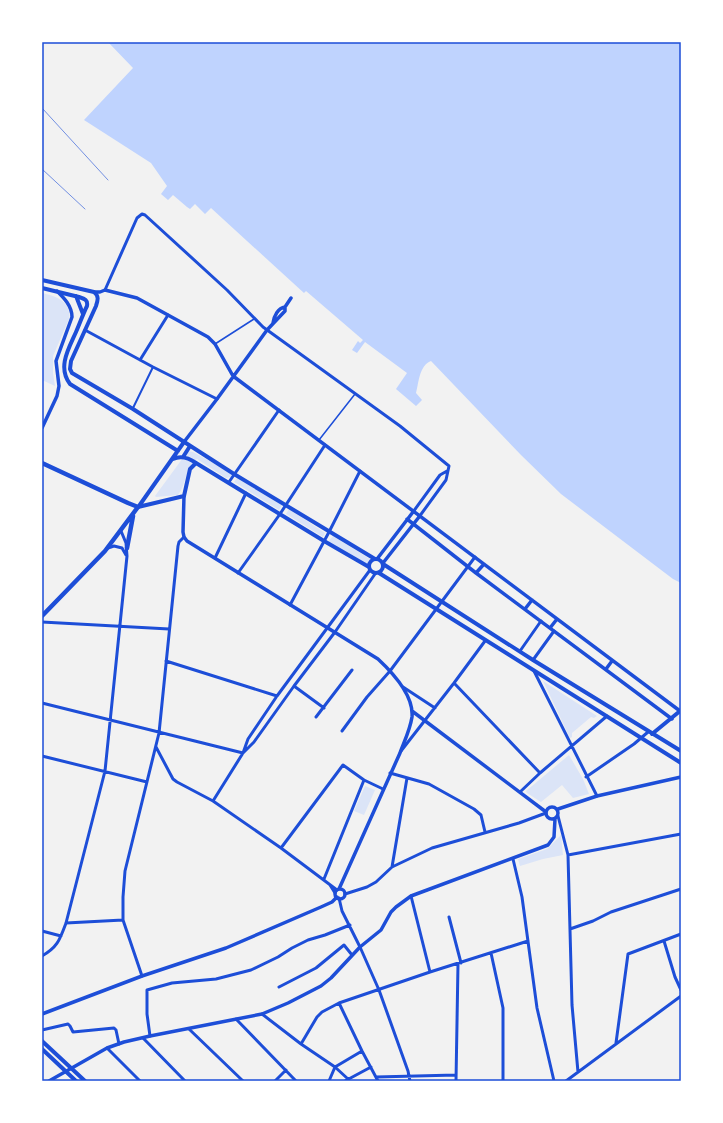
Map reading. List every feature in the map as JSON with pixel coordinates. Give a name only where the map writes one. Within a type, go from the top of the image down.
[{"type":"main road","points":[[42,280],[97,294],[97,302],[71,361],[70,369],[72,373],[133,409],[234,474],[376,559],[533,660],[681,752]]},
{"type":"main road","points":[[42,288],[76,296],[87,301],[87,306],[67,351],[64,368],[67,380],[73,387],[178,451]]},
{"type":"main road","points":[[76,296],[83,315]]},
{"type":"main road","points":[[42,616],[108,548],[134,514],[184,442]]},
{"type":"main road","points":[[183,457],[190,446]]},
{"type":"main road","points":[[172,459],[183,457],[229,482],[410,593],[681,763]]},
{"type":"main road","points":[[42,463],[138,507],[184,496],[190,469],[194,464]]},
{"type":"main road","points":[[127,548],[134,514]]},
{"type":"main road","points":[[369,568],[370,562],[376,559]]},
{"type":"main road","points":[[377,573],[383,570],[383,564]]},
{"type":"main road","points":[[410,593],[415,585]]},
{"type":"main road","points":[[650,733],[680,712]]},
{"type":"main road","points":[[42,1041],[85,1081]]},
{"type":"main road","points":[[42,1049],[76,1081]]},
{"type":"street","points":[[105,290],[137,218],[142,214],[144,215],[227,290],[267,330],[400,426],[449,466],[446,480],[383,564]]},
{"type":"street","points":[[94,292],[105,290],[137,298],[204,335],[215,344],[233,376],[680,712]]},
{"type":"street","points":[[42,428],[58,389],[56,361],[69,329],[72,314],[68,303],[56,291]]},
{"type":"street","points":[[184,442],[273,323],[275,316],[281,308],[285,307],[291,298]]},
{"type":"street","points":[[140,360],[168,315]]},
{"type":"street","points":[[85,330],[153,367],[217,399]]},
{"type":"street","points":[[133,409],[153,367]]},
{"type":"street","points":[[229,482],[279,410]]},
{"type":"street","points":[[238,573],[280,514],[325,445]]},
{"type":"street","points":[[290,605],[360,471]]},
{"type":"street","points":[[376,559],[440,475],[447,471]]},
{"type":"street","points":[[215,558],[246,493]]},
{"type":"street","points":[[42,1014],[142,976],[253,938],[334,900],[400,753],[410,725],[412,711],[409,701],[401,686],[390,671],[378,659],[187,541],[183,532],[184,496]]},
{"type":"street","points":[[407,519],[476,573],[672,719]]},
{"type":"street","points":[[42,956],[55,947],[59,942],[66,923],[105,771],[127,556],[125,539],[121,531]]},
{"type":"street","points":[[142,976],[124,920],[123,897],[125,870],[159,733],[178,546],[179,542],[184,537]]},
{"type":"street","points":[[108,548],[114,546],[122,548],[127,556]]},
{"type":"street","points":[[342,731],[367,697],[390,671],[475,557]]},
{"type":"street","points":[[476,573],[484,564]]},
{"type":"street","points":[[213,801],[243,753],[248,739],[296,669],[328,628],[369,568]]},
{"type":"street","points":[[243,753],[254,742],[377,573]]},
{"type":"street","points":[[524,609],[532,600]]},
{"type":"street","points":[[550,628],[557,619]]},
{"type":"street","points":[[520,651],[541,621]]},
{"type":"street","points":[[42,622],[169,629]]},
{"type":"street","points":[[533,660],[554,631]]},
{"type":"street","points":[[400,753],[454,684],[485,641]]},
{"type":"street","points":[[166,661],[277,696]]},
{"type":"street","points":[[606,669],[612,661]]},
{"type":"street","points":[[296,669],[302,676]]},
{"type":"street","points":[[316,717],[352,670]]},
{"type":"street","points":[[534,671],[586,777],[597,796]]},
{"type":"street","points":[[454,684],[540,773]]},
{"type":"street","points":[[294,686],[324,708]]},
{"type":"street","points":[[401,686],[435,708]]},
{"type":"street","points":[[42,703],[109,721],[243,753]]},
{"type":"street","points":[[412,711],[520,792],[546,813],[549,818],[557,818]]},
{"type":"street","points":[[520,792],[607,716]]},
{"type":"street","points":[[586,777],[650,733]]},
{"type":"street","points":[[156,747],[173,779],[213,801],[281,848],[324,879],[342,898],[345,894],[362,889],[376,882],[392,867],[432,848],[519,823],[546,813],[549,807],[552,806],[558,809],[597,796],[681,777]]},
{"type":"street","points":[[42,756],[147,782]]},
{"type":"street","points":[[281,848],[343,765],[364,780],[383,789]]},
{"type":"street","points":[[390,774],[429,784],[474,809],[480,815],[485,832]]},
{"type":"street","points":[[392,867],[406,778]]},
{"type":"street","points":[[324,879],[364,780]]},
{"type":"street","points":[[49,1081],[107,1048],[119,1044],[150,1036],[262,1014],[288,1004],[321,986],[360,947],[381,930],[396,908],[411,896],[513,859],[551,843],[554,837],[559,813],[558,809]]},
{"type":"street","points":[[557,818],[568,855],[572,1004],[578,1072]]},
{"type":"street","points":[[568,855],[681,834]]},
{"type":"street","points":[[513,859],[522,897],[537,1008],[554,1081]]},
{"type":"street","points":[[344,879],[343,890],[345,894]]},
{"type":"street","points":[[570,929],[593,921],[611,912],[681,888]]},
{"type":"street","points":[[337,893],[343,890]]},
{"type":"street","points":[[337,893],[341,907],[378,990],[410,1081]]},
{"type":"street","points":[[411,896],[430,972]]},
{"type":"street","points":[[449,917],[459,963],[456,1081]]},
{"type":"street","points":[[66,923],[124,920]]},
{"type":"street","points":[[150,1036],[147,1014],[147,990],[172,983],[216,979],[251,970],[308,940],[350,925]]},
{"type":"street","points":[[42,931],[61,936]]},
{"type":"street","points":[[616,1043],[628,954],[681,934]]},
{"type":"street","points":[[301,1044],[317,1017],[322,1012],[339,1003],[528,941]]},
{"type":"street","points":[[664,941],[675,977],[681,990]]},
{"type":"street","points":[[279,987],[316,968],[344,945],[352,955]]},
{"type":"street","points":[[491,953],[503,1008],[503,1081]]},
{"type":"street","points":[[566,1081],[681,996]]},
{"type":"street","points":[[339,1003],[377,1079],[409,1075],[456,1075]]},
{"type":"street","points":[[262,1014],[301,1044],[335,1067],[348,1079]]},
{"type":"street","points":[[236,1019],[296,1081]]},
{"type":"street","points":[[42,1030],[68,1024],[72,1032],[114,1028],[116,1030],[119,1044]]},
{"type":"street","points":[[189,1029],[243,1081]]},
{"type":"street","points":[[143,1038],[185,1081]]},
{"type":"street","points":[[107,1048],[140,1081]]},
{"type":"street","points":[[329,1081],[335,1067],[362,1051]]},
{"type":"street","points":[[345,1081],[371,1067]]},
{"type":"street","points":[[275,1081],[286,1070]]},
{"type":"lane","points":[[215,344],[255,319]]},
{"type":"lane","points":[[319,440],[355,393]]},
{"type":"shaded area","points":[[42,293],[62,300],[68,308],[69,313],[69,319],[53,356],[55,386],[42,380]]},
{"type":"shaded area","points":[[188,451],[193,452],[230,472],[232,474],[231,477],[226,478],[197,459],[190,466],[178,495],[156,497],[155,496]]},
{"type":"shaded area","points":[[237,478],[282,505],[279,510],[234,482]]},
{"type":"shaded area","points":[[289,509],[325,533],[323,537],[286,514]]},
{"type":"shaded area","points":[[333,536],[370,559],[366,564],[328,542]]},
{"type":"shaded area","points":[[543,681],[597,716],[594,718],[591,717],[572,733],[572,737],[570,738]]},
{"type":"shaded area","points":[[569,755],[583,779],[589,794],[573,798],[562,785],[541,802],[527,793],[526,791]]},
{"type":"shaded area","points":[[365,786],[375,790],[364,815],[354,811]]},
{"type":"shaded area","points":[[561,835],[563,855],[520,866],[518,859],[547,849]]},
{"type":"water","points":[[108,42],[681,42],[681,583],[673,579],[561,494],[521,455],[431,361],[427,363],[420,375],[416,393],[422,400],[416,406],[396,389],[407,373],[365,342],[357,353],[352,350],[358,341],[360,343],[363,340],[306,291],[304,293],[211,208],[205,214],[195,204],[190,209],[173,195],[168,200],[161,194],[167,186],[151,163],[84,120],[133,68]]},
{"type":"tram line","points":[[42,108],[108,180]]},
{"type":"tram line","points":[[42,169],[85,209]]}]
